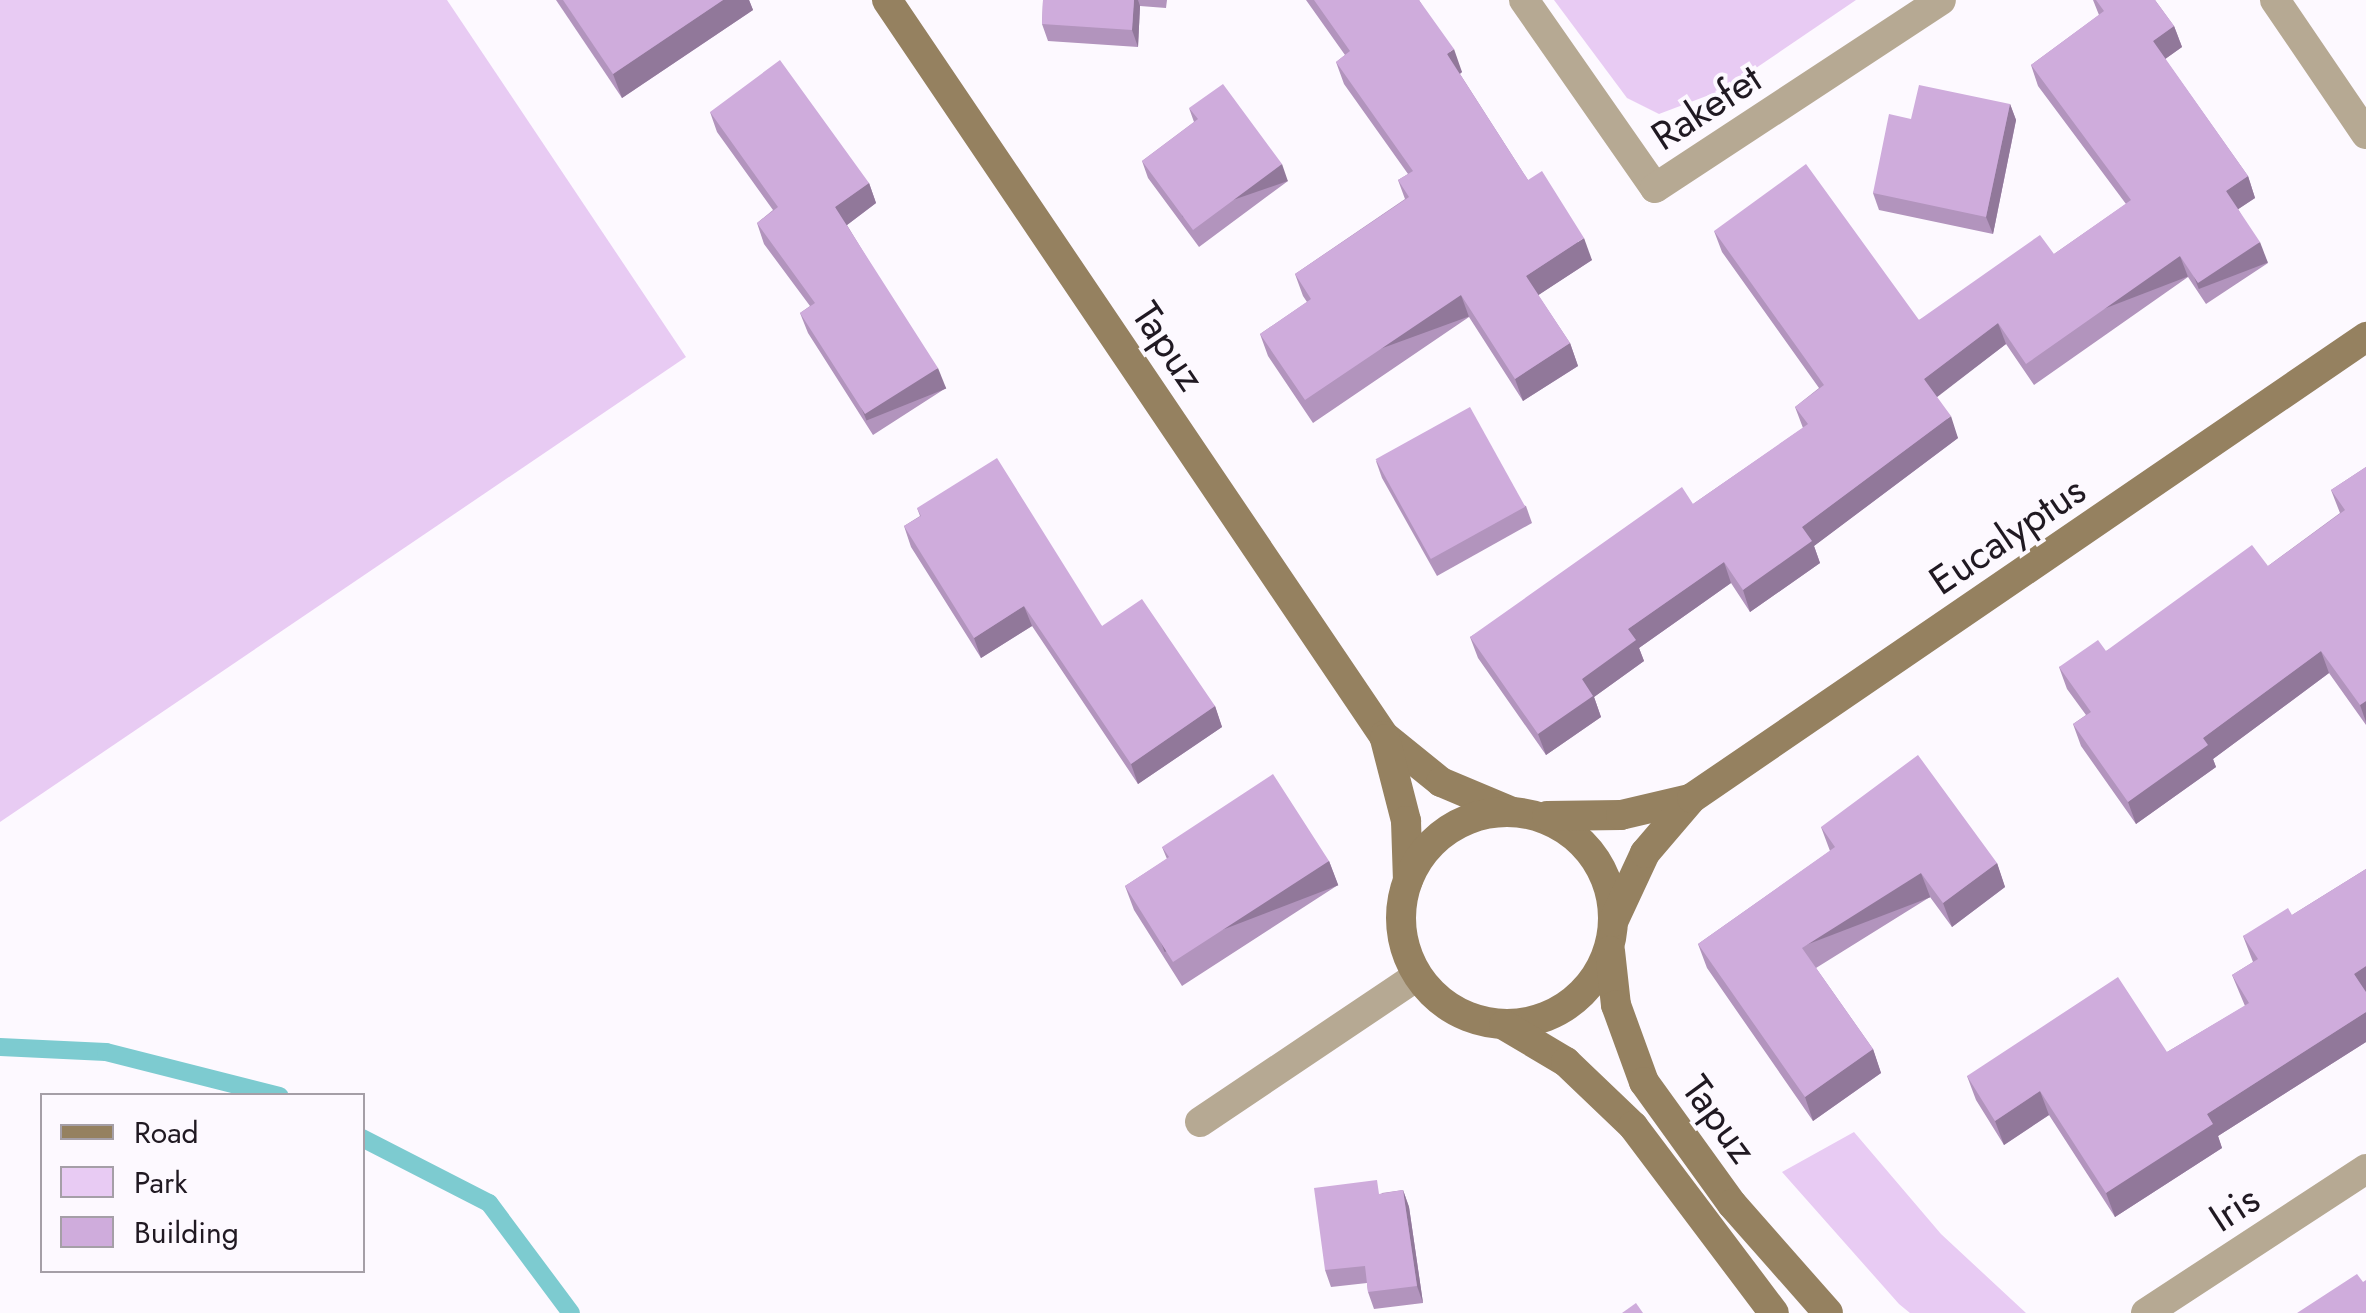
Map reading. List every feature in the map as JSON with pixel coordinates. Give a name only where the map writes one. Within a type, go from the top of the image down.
[{"type":"street","name":"Tapuz","points":[[887,0],[1384,736],[1441,782],[1520,813]]},
{"type":"street","name":"Rakefet","points":[[1524,0],[1655,188],[1941,0]]},
{"type":"street","points":[[2275,0],[2366,134]]},
{"type":"street","name":"Eucalyptus","points":[[1612,932],[1645,852],[1692,798],[2366,337]]},
{"type":"street","name":"Tapuz","points":[[1384,736],[1406,821],[1408,881]]},
{"type":"street","name":"Eucalyptus","points":[[1520,813],[1621,815],[1692,798]]},
{"type":"street","points":[[1520,813],[1584,844],[1606,878],[1612,932],[1581,995],[1546,1017],[1504,1025],[1464,1016],[1417,976],[1402,937],[1408,881],[1420,856],[1449,828],[1520,813]]},
{"type":"street","name":"Tapuz","points":[[1612,932],[1616,1005],[1644,1082],[1732,1204],[1828,1313]]},
{"type":"street","points":[[1200,1122],[1417,976]]},
{"type":"street","name":"Tapuz","points":[[1504,1025],[1566,1062],[1633,1126],[1774,1313]]},
{"type":"street","name":"Iris","points":[[2146,1313],[2366,1169]]},
{"type":"green space","points":[[0,0],[447,0],[686,357],[0,822]]},
{"type":"green space","points":[[1554,0],[1856,0],[1725,89],[1659,114],[1627,98]]},
{"type":"green space","points":[[1854,1132],[1941,1234],[2026,1313],[1910,1313],[1899,1304],[1782,1172]]},
{"type":"building","points":[[563,0],[723,0],[613,74]]},
{"type":"building","points":[[1043,0],[1134,0],[1132,30],[1042,24]]},
{"type":"building","points":[[1314,0],[1419,0],[1454,49],[1447,54],[1528,180],[1542,171],[1584,238],[1526,276],[1570,343],[1515,379],[1461,295],[1305,400],[1260,334],[1311,299],[1295,274],[1409,197],[1398,180],[1413,171],[1336,62],[1350,51]]},
{"type":"building","points":[[2096,0],[2155,0],[2174,26],[2153,41],[2248,176],[2226,191],[2260,242],[2198,283],[2180,256],[2026,364],[1998,323],[1924,379],[1951,416],[1802,527],[1812,541],[1743,590],[1724,562],[1628,629],[1636,640],[1582,679],[1593,696],[1538,734],[1470,637],[1682,487],[1693,504],[1808,424],[1795,407],[1824,385],[1714,231],[1806,164],[1919,320],[2040,235],[2054,254],[2131,200],[2031,65],[2104,11]]},
{"type":"building","points":[[780,60],[869,183],[835,207],[938,368],[865,414],[800,313],[815,303],[757,223],[778,207],[710,112]]},
{"type":"building","points":[[1223,84],[1282,164],[1193,230],[1142,161],[1198,119],[1189,108]]},
{"type":"building","points":[[1919,85],[2010,104],[1986,217],[1873,193],[1889,114],[1911,119]]},
{"type":"building","points":[[1470,407],[1525,507],[1431,559],[1376,459]]},
{"type":"building","points":[[997,458],[1102,626],[1142,599],[1215,706],[1131,764],[1024,606],[974,638],[904,526],[921,516],[917,508]]},
{"type":"building","points":[[2366,467],[2366,701],[2360,705],[2321,651],[2203,738],[2208,745],[2128,802],[2073,724],[2091,712],[2059,667],[2098,640],[2106,651],[2252,545],[2268,566],[2345,510],[2331,490]]},
{"type":"building","points":[[1918,755],[1997,863],[1943,903],[1921,873],[1802,948],[1873,1049],[1805,1097],[1698,944],[1835,847],[1821,827]]},
{"type":"building","points":[[1273,774],[1329,861],[1173,962],[1125,886],[1169,857],[1162,847]]},
{"type":"building","points":[[2366,869],[2366,966],[2354,974],[2366,992],[2366,1012],[2207,1114],[2213,1124],[2106,1193],[2040,1091],[1995,1121],[1967,1076],[2118,977],[2167,1052],[2249,1003],[2232,975],[2258,959],[2243,936],[2288,908],[2292,915]]},
{"type":"building","points":[[1377,1180],[1379,1194],[1403,1190],[1417,1286],[1368,1292],[1365,1266],[1325,1270],[1314,1188]]},
{"type":"building","points":[[2357,1274],[2363,1282],[2366,1280],[2366,1313],[2297,1313]]},
{"type":"building","points":[[1636,1303],[1643,1313],[1622,1313]]},
{"type":"waterway","points":[[0,1047],[106,1052],[268,1093]]},
{"type":"waterway","points":[[365,1140],[489,1203],[571,1313]]}]
